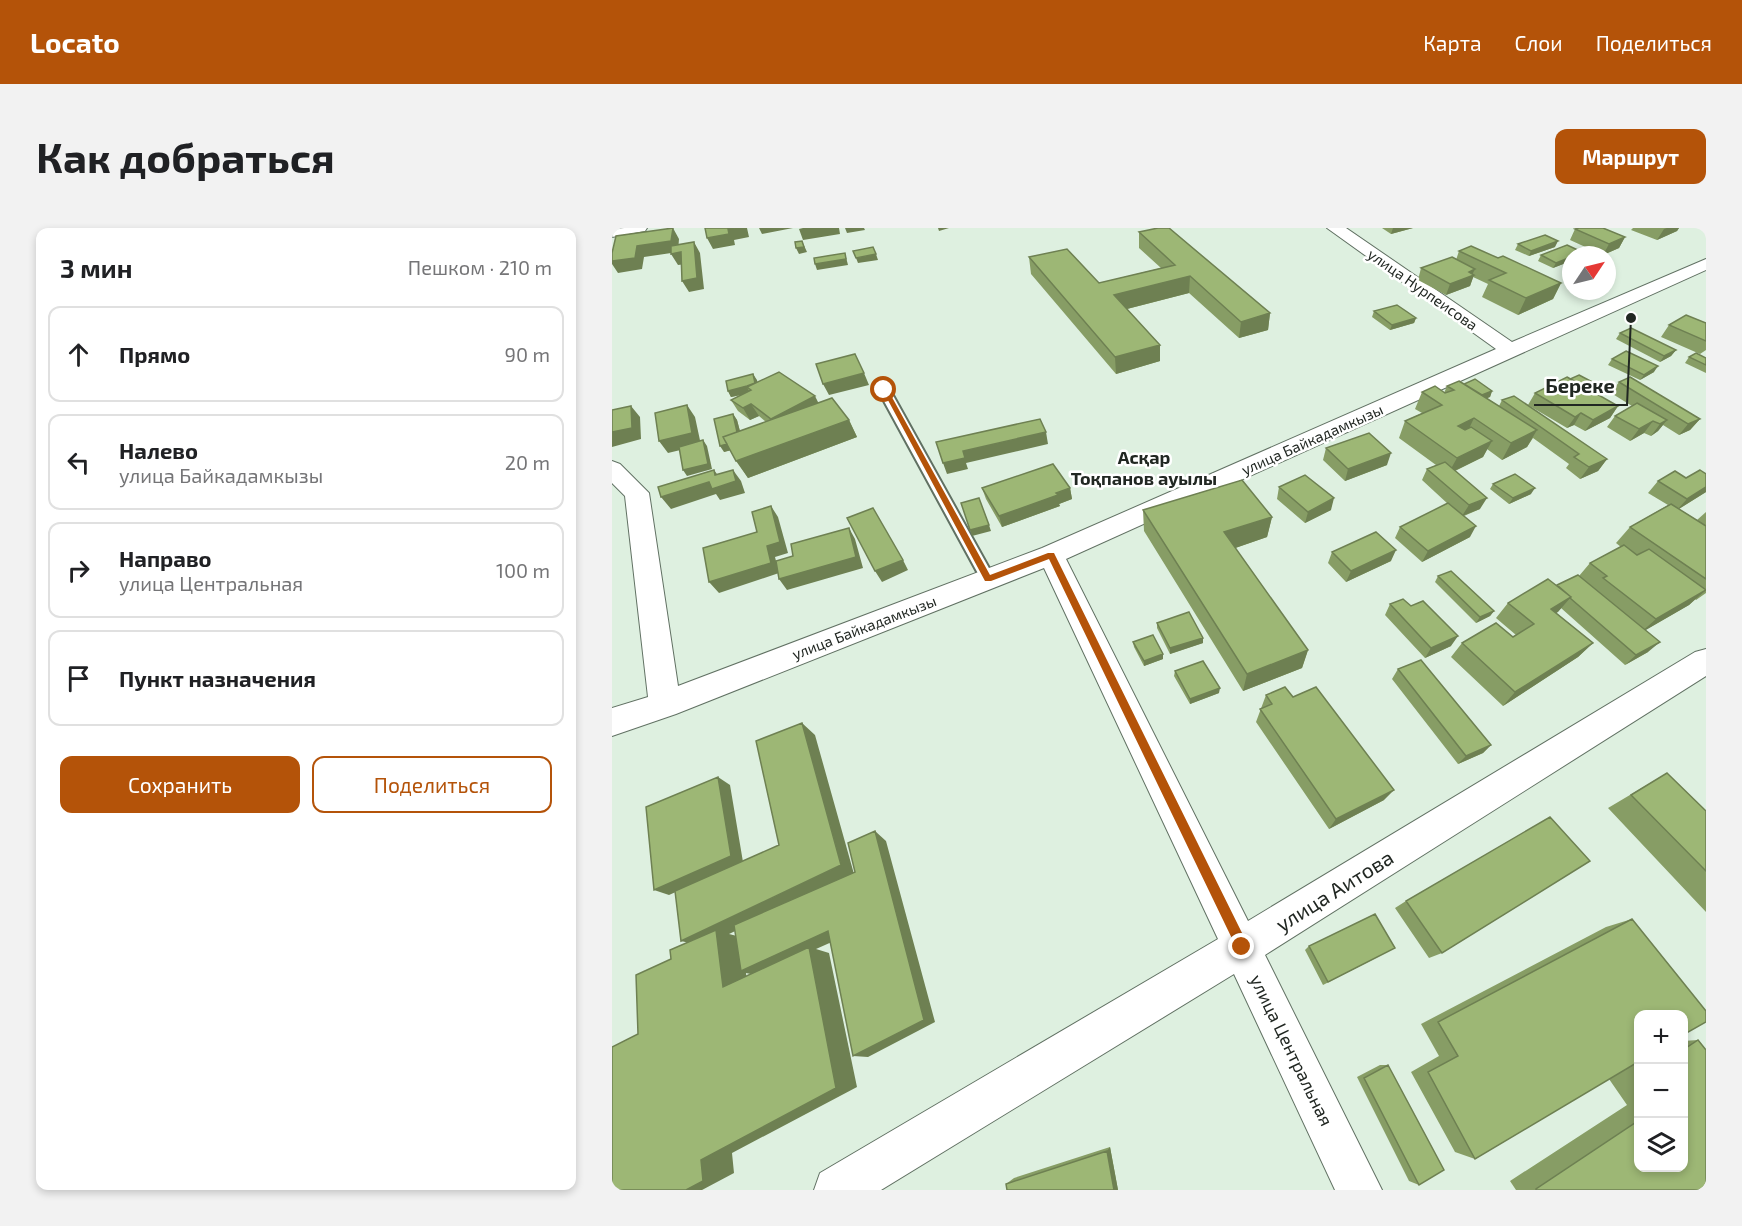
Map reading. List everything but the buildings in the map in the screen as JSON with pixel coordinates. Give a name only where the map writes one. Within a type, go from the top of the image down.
[{"type":"street","points":[[612,232],[639,228]]},
{"type":"street","name":"улица Нурпеисова","points":[[1335,228],[1510,350]]},
{"type":"street","name":"улица Байкадамкызы","points":[[612,722],[665,705],[1051,555],[1706,264]]},
{"type":"street","points":[[612,469],[637,493],[665,705]]},
{"type":"street","name":"улица Центральная","points":[[1051,555],[1359,1190]]},
{"type":"street","name":"улица Аитова","points":[[837,1190],[1242,947],[1706,661]]},
{"type":"lane","points":[[884,390],[988,579]]},
{"type":"place","name":"Береке","points":[[1631,318]]},
{"type":"district","name":"Асқар Тоқпанов ауылы","points":[[1144,467]]},
{"type":"route","points":[[884,390],[988,579],[1051,555],[1242,947]]}]
